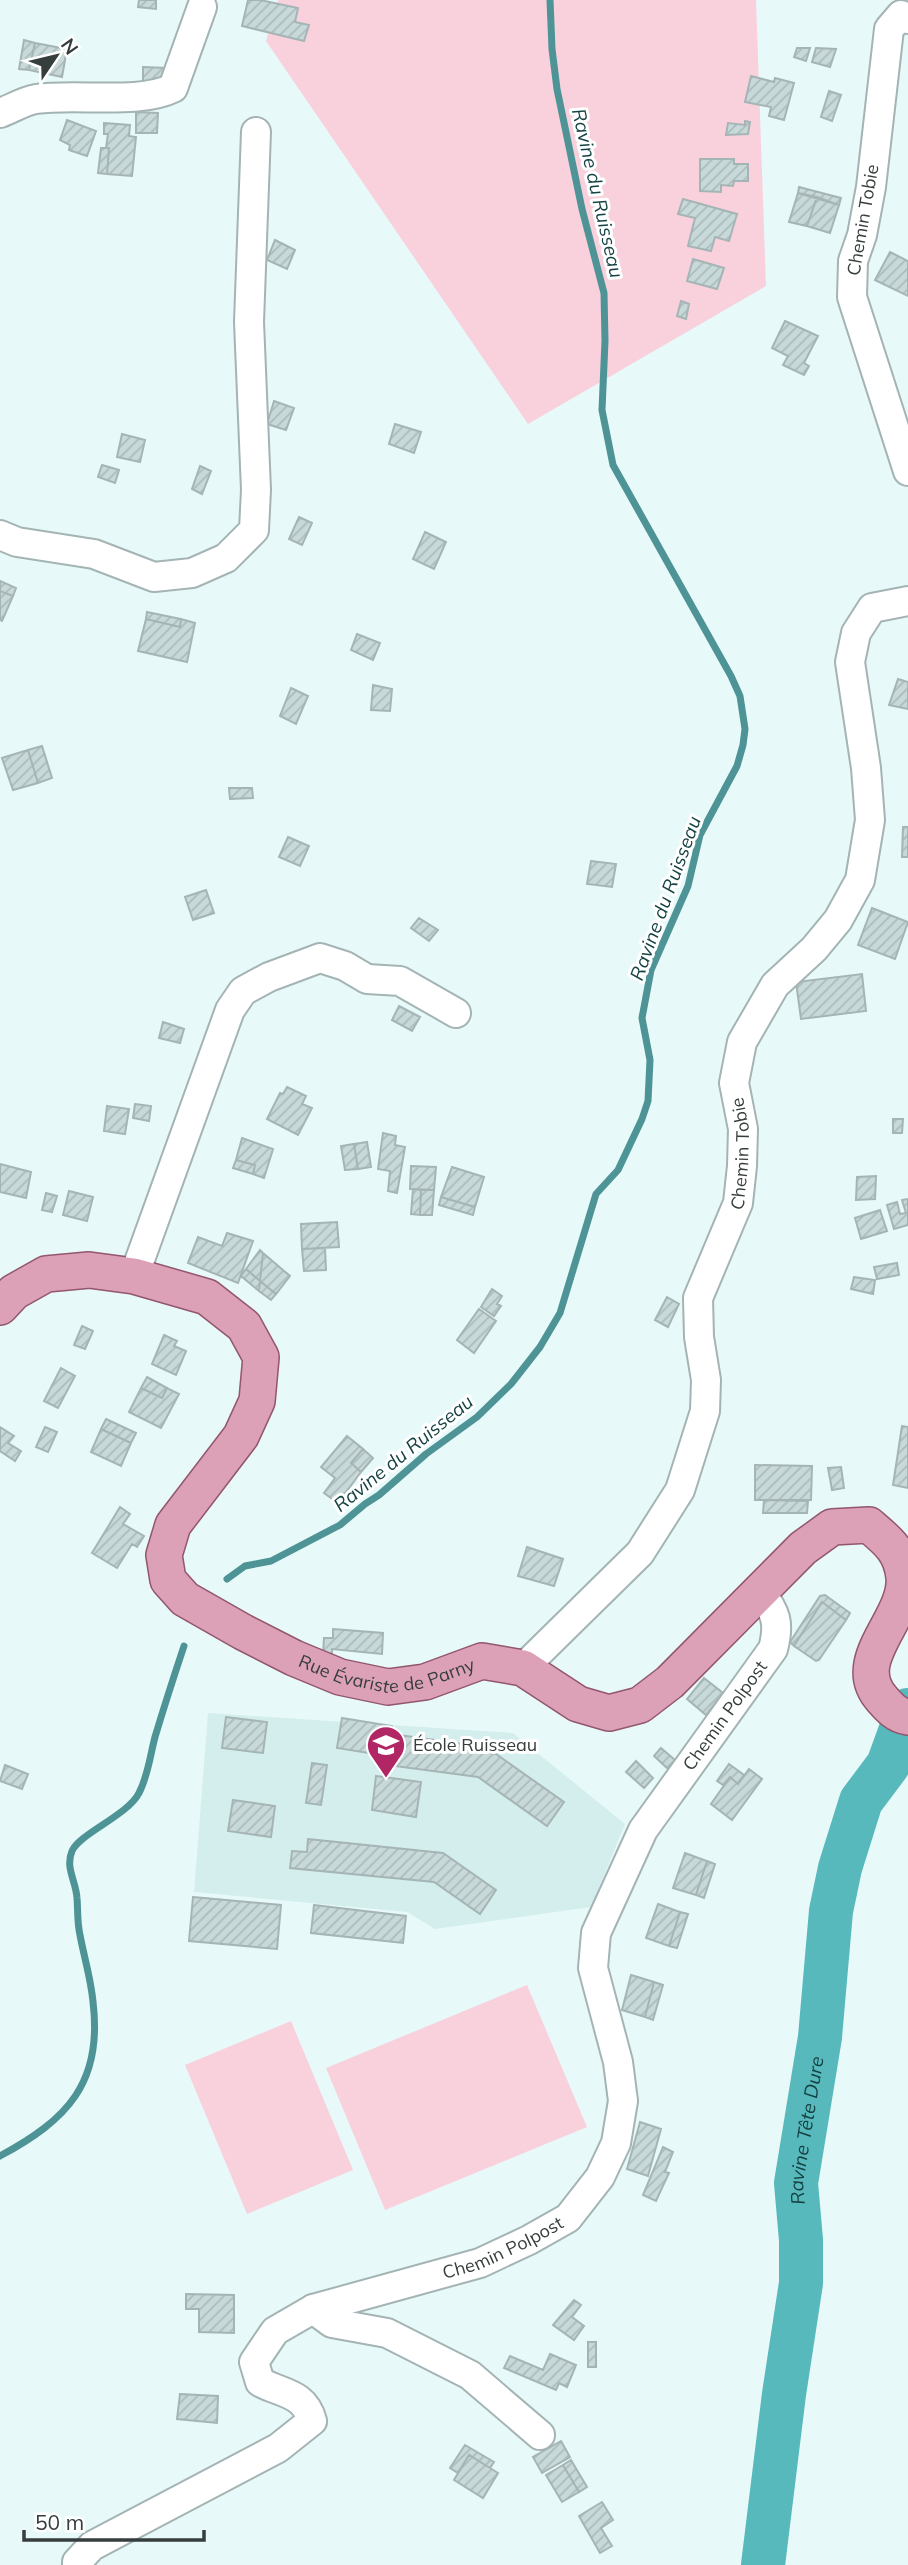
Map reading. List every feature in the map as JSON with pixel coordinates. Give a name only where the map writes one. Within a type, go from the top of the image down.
[{"type":"main road","name":"Rue Évariste de Parny","points":[[0,1307],[14,1292],[46,1274],[89,1270],[134,1276],[207,1297],[244,1326],[261,1357],[257,1401],[241,1436],[173,1525],[164,1555],[169,1580],[185,1599],[294,1658],[352,1680],[388,1687],[425,1682],[482,1661],[523,1668],[578,1704],[609,1713],[640,1705],[670,1682],[759,1590],[803,1548],[832,1527],[869,1525],[894,1546],[905,1578],[899,1607],[877,1649],[871,1673],[877,1694],[892,1710],[908,1717]]},
{"type":"street","points":[[0,113],[34,100],[145,97],[173,88],[202,7]]},
{"type":"street","name":"Chemin Tobie","points":[[908,19],[901,15],[889,29],[871,187],[862,235],[853,261],[852,297],[908,471]]},
{"type":"street","points":[[0,535],[17,542],[93,554],[153,577],[192,572],[226,558],[254,530],[256,490],[249,322],[256,132]]},
{"type":"street","name":"Chemin Tobie","points":[[523,1668],[640,1553],[680,1490],[705,1411],[706,1380],[699,1337],[698,1298],[738,1203],[743,1129],[734,1083],[742,1042],[775,985],[814,949],[838,920],[860,880],[870,820],[866,768],[850,662],[856,633],[872,608],[908,601]]},
{"type":"street","points":[[134,1276],[230,1010],[243,991],[269,977],[320,957],[345,966],[367,979],[400,981],[456,1013]]},
{"type":"street","name":"Chemin Polpost","points":[[77,2565],[92,2546],[278,2448],[312,2421],[308,2407],[296,2397],[260,2382],[254,2362],[275,2331],[313,2309],[480,2263],[529,2240],[568,2218],[600,2177],[616,2143],[623,2101],[618,2062],[593,1968],[596,1933],[643,1830],[774,1649],[779,1628],[759,1590]]},
{"type":"street","points":[[313,2309],[332,2323],[387,2333],[471,2375],[540,2435]]},
{"type":"shaded area","points":[[278,0],[756,0],[766,286],[528,424],[266,41]]},
{"type":"shaded area","name":"École Ruisseau","points":[[208,1713],[513,1733],[625,1824],[591,1907],[435,1929],[407,1912],[194,1892]]},
{"type":"shaded area","points":[[527,1985],[587,2127],[385,2210],[326,2068]]},
{"type":"shaded area","points":[[291,2021],[353,2170],[247,2214],[185,2065]]},
{"type":"building","points":[[139,0],[156,0],[156,9],[138,7]]},
{"type":"building","points":[[248,0],[298,8],[295,22],[309,25],[304,41],[242,26]]},
{"type":"building","points":[[24,40],[35,43],[29,70],[19,69]]},
{"type":"building","points":[[35,43],[67,49],[62,77],[29,70]]},
{"type":"building","points":[[797,48],[810,48],[806,61],[794,57]]},
{"type":"building","points":[[816,48],[836,49],[830,67],[812,62]]},
{"type":"building","points":[[143,67],[167,68],[167,90],[143,90]]},
{"type":"building","points":[[751,76],[774,82],[775,78],[794,83],[784,120],[769,116],[771,107],[745,102]]},
{"type":"building","points":[[829,91],[841,95],[832,121],[821,117]]},
{"type":"building","points":[[136,112],[158,113],[157,133],[136,133]]},
{"type":"building","points":[[67,120],[96,131],[87,156],[69,150],[70,145],[60,140]]},
{"type":"building","points":[[745,121],[750,122],[748,134],[726,135],[728,123],[745,125]]},
{"type":"building","points":[[104,123],[130,125],[129,136],[136,137],[132,176],[107,174],[109,148],[106,148],[108,134],[104,134]]},
{"type":"building","points":[[101,148],[109,148],[107,174],[98,173]]},
{"type":"building","points":[[700,159],[734,159],[734,164],[748,164],[748,181],[734,181],[733,186],[721,185],[721,192],[700,191]]},
{"type":"building","points":[[799,187],[841,198],[839,205],[798,193]]},
{"type":"building","points":[[798,193],[817,197],[807,226],[789,222]]},
{"type":"building","points":[[817,197],[839,205],[830,233],[807,226]]},
{"type":"building","points":[[683,199],[737,214],[729,241],[715,237],[711,251],[688,246],[695,218],[678,214]]},
{"type":"building","points":[[275,240],[295,250],[287,269],[267,260]]},
{"type":"building","points":[[890,252],[908,261],[908,296],[875,280]]},
{"type":"building","points":[[693,259],[724,268],[717,289],[687,281]]},
{"type":"building","points":[[681,301],[689,304],[686,319],[677,316]]},
{"type":"building","points":[[785,321],[818,336],[804,363],[809,366],[804,375],[783,365],[788,356],[772,348]]},
{"type":"building","points":[[274,401],[294,408],[286,430],[267,424]]},
{"type":"building","points":[[395,424],[421,432],[414,453],[389,444]]},
{"type":"building","points":[[122,434],[145,440],[140,462],[117,457]]},
{"type":"building","points":[[102,465],[119,470],[115,483],[98,477]]},
{"type":"building","points":[[200,466],[211,471],[202,494],[192,489]]},
{"type":"building","points":[[299,517],[312,523],[302,545],[289,539]]},
{"type":"building","points":[[425,532],[446,542],[434,569],[413,559]]},
{"type":"building","points":[[0,581],[16,588],[13,596],[0,591]]},
{"type":"building","points":[[0,591],[13,596],[2,621],[0,620]]},
{"type":"building","points":[[147,612],[181,619],[180,627],[146,619]]},
{"type":"building","points":[[146,619],[180,627],[181,619],[195,623],[187,662],[138,651]]},
{"type":"building","points":[[357,634],[380,643],[373,660],[351,650]]},
{"type":"building","points":[[898,679],[908,682],[908,709],[889,705]]},
{"type":"building","points":[[373,685],[392,689],[390,711],[371,710]]},
{"type":"building","points":[[291,688],[308,696],[296,724],[280,716]]},
{"type":"building","points":[[42,746],[52,778],[38,783],[28,750]]},
{"type":"building","points":[[28,750],[38,783],[13,790],[2,758]]},
{"type":"building","points":[[229,788],[252,788],[253,798],[230,799]]},
{"type":"building","points":[[903,827],[908,827],[908,857],[902,857]]},
{"type":"building","points":[[288,837],[309,846],[300,866],[279,857]]},
{"type":"building","points":[[591,861],[616,864],[612,887],[587,884]]},
{"type":"building","points":[[206,890],[214,913],[193,920],[185,897]]},
{"type":"building","points":[[872,908],[908,922],[895,959],[858,945]]},
{"type":"building","points":[[419,918],[438,930],[429,941],[411,928]]},
{"type":"building","points":[[862,974],[866,1011],[801,1019],[796,982]]},
{"type":"building","points":[[399,1006],[420,1017],[412,1031],[392,1020]]},
{"type":"building","points":[[163,1022],[184,1029],[180,1043],[159,1038]]},
{"type":"building","points":[[287,1087],[306,1096],[302,1104],[312,1108],[298,1135],[267,1119],[280,1093],[283,1094]]},
{"type":"building","points":[[135,1104],[151,1106],[149,1121],[133,1118]]},
{"type":"building","points":[[107,1106],[129,1109],[125,1134],[104,1131]]},
{"type":"building","points":[[893,1119],[903,1119],[902,1133],[893,1133]]},
{"type":"building","points":[[383,1133],[396,1136],[395,1145],[405,1147],[397,1193],[388,1191],[390,1171],[378,1169]]},
{"type":"building","points":[[242,1138],[273,1149],[264,1178],[253,1174],[255,1165],[236,1160]]},
{"type":"building","points":[[367,1142],[371,1167],[358,1169],[354,1144]]},
{"type":"building","points":[[354,1144],[358,1169],[345,1170],[341,1146]]},
{"type":"building","points":[[236,1160],[255,1165],[253,1174],[233,1168]]},
{"type":"building","points":[[0,1164],[31,1172],[26,1198],[0,1192]]},
{"type":"building","points":[[411,1166],[436,1167],[434,1190],[410,1189]]},
{"type":"building","points":[[452,1167],[484,1177],[475,1207],[441,1197]]},
{"type":"building","points":[[876,1176],[875,1199],[856,1200],[857,1177]]},
{"type":"building","points":[[413,1189],[421,1190],[420,1215],[411,1214]]},
{"type":"building","points":[[421,1190],[434,1190],[432,1215],[420,1215]]},
{"type":"building","points":[[69,1191],[93,1197],[87,1221],[63,1215]]},
{"type":"building","points":[[46,1193],[57,1196],[52,1212],[42,1210]]},
{"type":"building","points":[[441,1197],[475,1207],[473,1215],[439,1205]]},
{"type":"building","points":[[908,1199],[908,1225],[894,1229],[887,1205],[897,1202],[900,1214],[906,1213],[902,1200]]},
{"type":"building","points":[[880,1210],[887,1231],[861,1239],[855,1218]]},
{"type":"building","points":[[337,1222],[339,1247],[302,1249],[301,1224]]},
{"type":"building","points":[[227,1233],[253,1241],[238,1283],[188,1263],[198,1237],[222,1246]]},
{"type":"building","points":[[325,1248],[326,1270],[304,1271],[302,1249]]},
{"type":"building","points":[[260,1250],[263,1253],[260,1281],[246,1269]]},
{"type":"building","points":[[263,1253],[290,1276],[276,1294],[260,1281]]},
{"type":"building","points":[[897,1263],[899,1275],[877,1279],[874,1267]]},
{"type":"building","points":[[246,1269],[260,1281],[259,1291],[241,1276]]},
{"type":"building","points":[[854,1277],[875,1280],[873,1294],[851,1289]]},
{"type":"building","points":[[260,1281],[276,1294],[271,1300],[259,1291]]},
{"type":"building","points":[[492,1289],[502,1296],[497,1304],[501,1306],[494,1316],[481,1307]]},
{"type":"building","points":[[667,1297],[679,1304],[668,1327],[655,1320]]},
{"type":"building","points":[[479,1309],[496,1321],[474,1353],[457,1340]]},
{"type":"building","points":[[82,1326],[93,1331],[85,1349],[74,1345]]},
{"type":"building","points":[[164,1335],[177,1341],[174,1346],[186,1351],[176,1375],[152,1364]]},
{"type":"building","points":[[61,1368],[75,1376],[58,1408],[44,1401]]},
{"type":"building","points":[[147,1377],[167,1388],[162,1398],[141,1388]]},
{"type":"building","points":[[141,1388],[162,1398],[167,1388],[179,1394],[161,1428],[129,1412]]},
{"type":"building","points":[[106,1419],[136,1433],[131,1443],[101,1429]]},
{"type":"building","points":[[902,1426],[908,1427],[908,1488],[893,1485]]},
{"type":"building","points":[[0,1427],[14,1436],[8,1443],[21,1451],[15,1461],[0,1451]]},
{"type":"building","points":[[45,1427],[57,1432],[48,1452],[36,1447]]},
{"type":"building","points":[[101,1429],[131,1443],[121,1466],[91,1452]]},
{"type":"building","points":[[347,1436],[363,1449],[351,1463],[361,1472],[338,1503],[324,1493],[335,1478],[321,1467]]},
{"type":"building","points":[[363,1449],[373,1458],[361,1472],[351,1463]]},
{"type":"building","points":[[755,1465],[812,1466],[811,1500],[755,1500]]},
{"type":"building","points":[[841,1467],[844,1488],[832,1490],[828,1468]]},
{"type":"building","points":[[764,1500],[808,1501],[807,1513],[763,1513]]},
{"type":"building","points":[[120,1507],[130,1514],[123,1524],[144,1536],[137,1547],[132,1544],[117,1568],[92,1553]]},
{"type":"building","points":[[527,1547],[563,1559],[554,1586],[518,1576]]},
{"type":"building","points":[[825,1595],[850,1613],[846,1620],[822,1602],[794,1646],[790,1642],[820,1596]]},
{"type":"building","points":[[822,1602],[846,1620],[816,1661],[794,1646]]},
{"type":"building","points":[[333,1629],[383,1633],[382,1654],[332,1649],[332,1655],[323,1654],[324,1638],[333,1638]]},
{"type":"building","points":[[704,1678],[723,1693],[706,1715],[687,1699]]},
{"type":"building","points":[[226,1717],[267,1722],[263,1753],[222,1748]]},
{"type":"building","points":[[342,1718],[392,1726],[392,1734],[471,1745],[470,1750],[496,1754],[564,1802],[547,1826],[478,1777],[387,1765],[388,1756],[337,1748]]},
{"type":"building","points":[[661,1748],[675,1760],[667,1768],[654,1756]]},
{"type":"building","points":[[636,1761],[653,1778],[644,1788],[626,1772]]},
{"type":"building","points":[[312,1763],[327,1765],[321,1805],[306,1803]]},
{"type":"building","points":[[729,1764],[744,1775],[738,1784],[730,1777],[723,1785],[717,1781]]},
{"type":"building","points":[[5,1765],[28,1774],[22,1789],[0,1781]]},
{"type":"building","points":[[749,1769],[762,1779],[732,1820],[711,1804],[730,1777],[738,1784]]},
{"type":"building","points":[[376,1776],[421,1782],[416,1817],[372,1810]]},
{"type":"building","points":[[233,1800],[275,1806],[271,1837],[228,1831]]},
{"type":"building","points":[[308,1839],[443,1853],[496,1890],[480,1914],[434,1882],[290,1868],[292,1851],[307,1852]]},
{"type":"building","points":[[685,1853],[707,1861],[696,1895],[673,1888]]},
{"type":"building","points":[[707,1861],[715,1864],[704,1898],[696,1895]]},
{"type":"building","points":[[193,1897],[281,1905],[277,1949],[189,1941]]},
{"type":"building","points":[[658,1904],[680,1912],[669,1946],[646,1938]]},
{"type":"building","points":[[314,1905],[406,1916],[403,1943],[311,1933]]},
{"type":"building","points":[[680,1912],[688,1914],[677,1948],[669,1946]]},
{"type":"building","points":[[631,1975],[654,1982],[645,2017],[622,2010]]},
{"type":"building","points":[[654,1982],[663,1985],[653,2020],[645,2017]]},
{"type":"building","points":[[640,2122],[661,2129],[648,2176],[627,2169]]},
{"type":"building","points":[[663,2147],[673,2152],[665,2172],[669,2173],[656,2201],[643,2195]]},
{"type":"building","points":[[186,2294],[234,2295],[234,2333],[199,2332],[199,2309],[186,2309]]},
{"type":"building","points":[[574,2300],[581,2305],[572,2317],[584,2326],[574,2340],[553,2325]]},
{"type":"building","points":[[588,2342],[596,2342],[596,2367],[588,2367]]},
{"type":"building","points":[[550,2354],[576,2365],[567,2387],[559,2383],[556,2390],[504,2368],[510,2356],[543,2370]]},
{"type":"building","points":[[180,2394],[218,2396],[217,2423],[177,2419]]},
{"type":"building","points":[[561,2441],[570,2457],[542,2473],[533,2457]]},
{"type":"building","points":[[465,2445],[494,2462],[490,2468],[469,2455],[458,2473],[450,2468]]},
{"type":"building","points":[[469,2455],[498,2473],[483,2498],[454,2480]]},
{"type":"building","points":[[571,2460],[587,2487],[579,2492],[563,2465]]},
{"type":"building","points":[[563,2465],[579,2492],[562,2502],[546,2475]]},
{"type":"building","points":[[602,2502],[613,2520],[601,2528],[612,2546],[600,2553],[579,2516]]},
{"type":"waterway","name":"Ravine du Ruisseau","points":[[227,1579],[245,1566],[271,1561],[340,1525],[426,1454],[477,1417],[511,1384],[540,1347],[560,1313],[596,1194],[618,1170],[642,1119],[648,1101],[650,1060],[642,1018],[651,970],[688,886],[700,835],[737,766],[743,745],[745,729],[740,696],[731,676],[613,465],[602,410],[604,293],[582,209],[557,89],[550,0]]},
{"type":"waterway","name":"Ravine du Ruisseau","points":[[0,2156],[24,2142],[62,2113],[86,2077],[95,2030],[93,2002],[79,1930],[70,1857],[76,1845],[125,1809],[139,1793],[184,1646]]},
{"type":"waterway","name":"Ravine Tête Dure","points":[[763,2565],[801,2283],[801,2240],[796,2183],[820,2037],[831,1911],[840,1868],[861,1801],[888,1765],[908,1710]]},
{"type":"place","name":"École Ruisseau","points":[[386,1779]]}]
